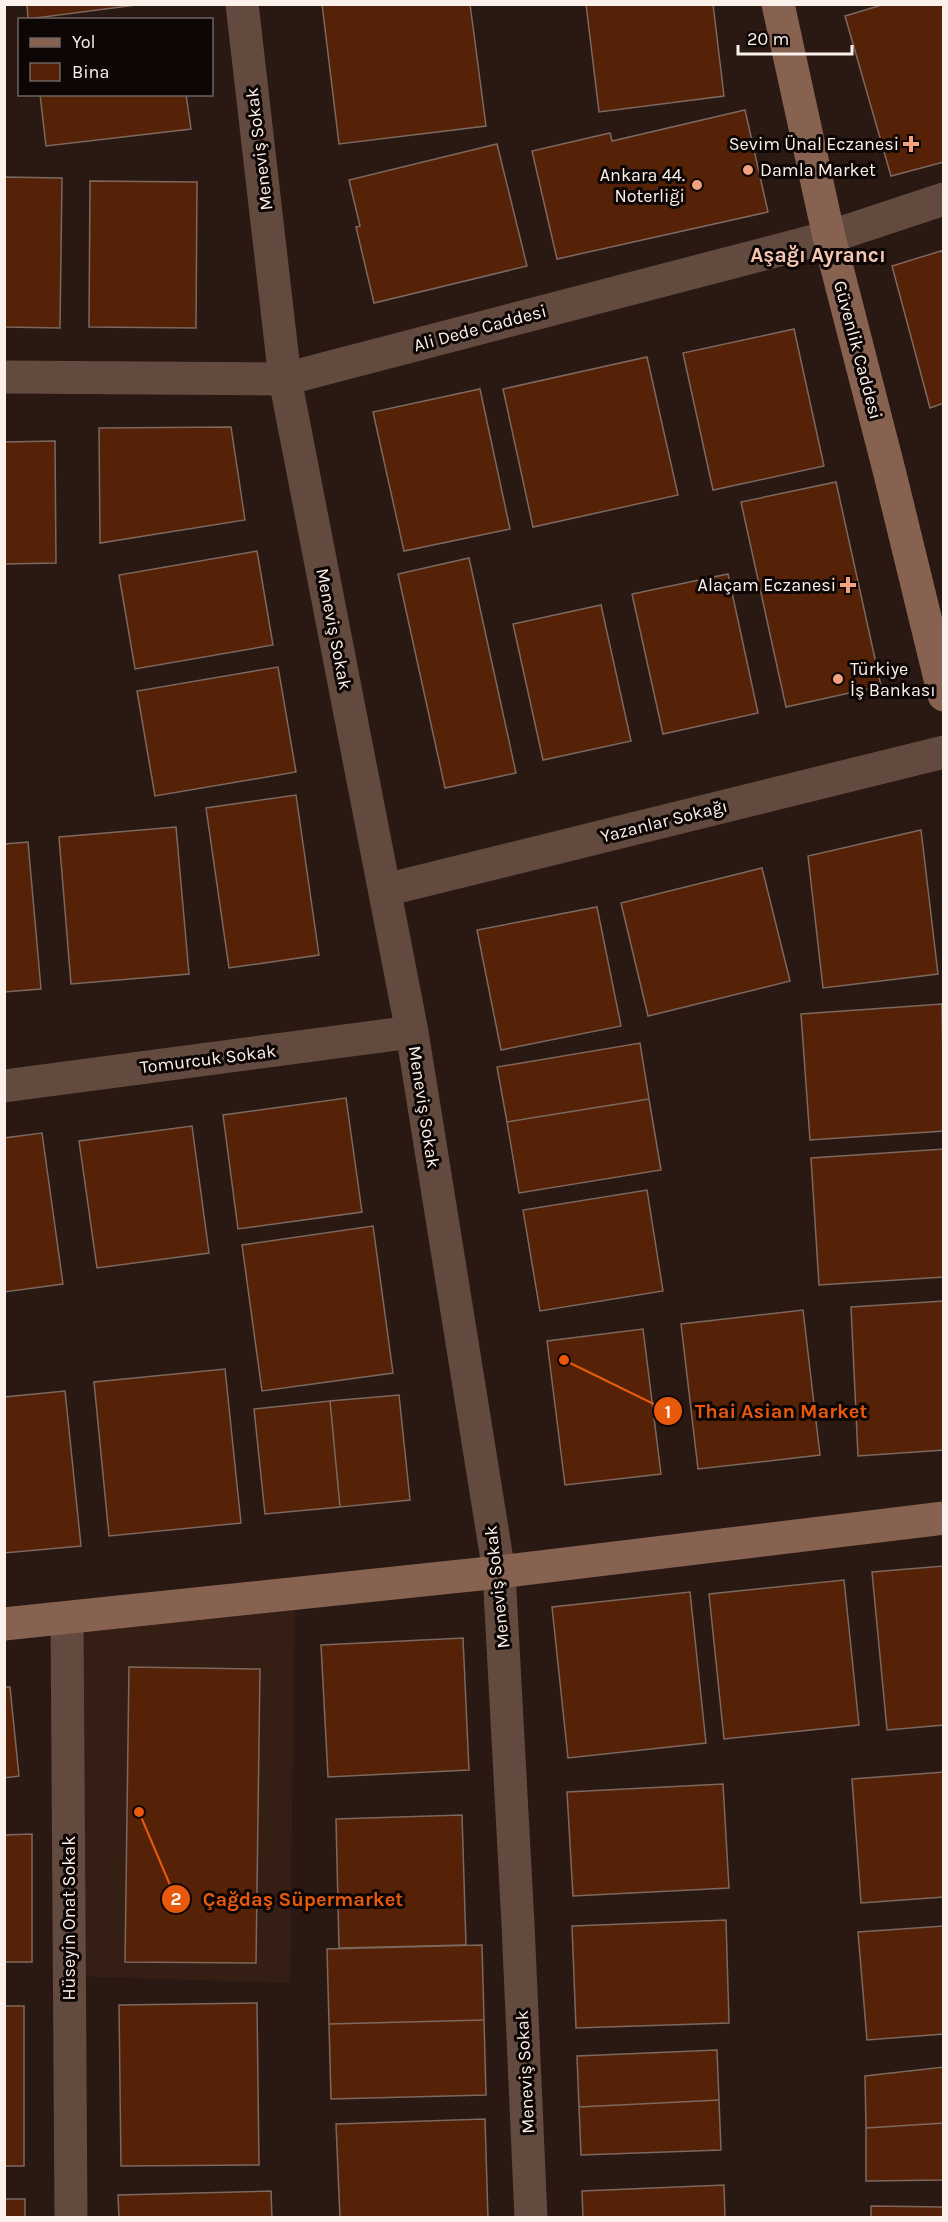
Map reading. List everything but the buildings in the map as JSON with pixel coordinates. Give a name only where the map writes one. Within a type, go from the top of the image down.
[{"type":"main road","name":"Güvenlik Caddesi","points":[[778,4],[829,237],[944,695]]},
{"type":"main road","points":[[4,1624],[499,1572],[944,1518]]},
{"type":"street","name":"Meneviş Sokak","points":[[242,4],[285,379],[412,1032],[499,1572],[531,2217]]},
{"type":"street","name":"Ali Dede Caddesi","points":[[4,377],[285,379],[829,237],[944,199]]},
{"type":"street","name":"Yazanlar Sokağı","points":[[385,890],[944,752]]},
{"type":"street","name":"Tomurcuk Sokak","points":[[4,1086],[412,1032]]},
{"type":"street","name":"Hüseyin Onat Sokak","points":[[67,1618],[71,2217]]},
{"type":"shaded area","points":[[295,1593],[290,1983],[69,1976],[67,1618]]},
{"type":"place","name":"Sevim Ünal Eczanesi","points":[[911,144]]},
{"type":"place","name":"Damla Market","points":[[748,170]]},
{"type":"place","name":"Ankara 44. Noterliği","points":[[697,185]]},
{"type":"place","name":"Alaçam Eczanesi","points":[[848,585]]},
{"type":"place","name":"Türkiye İş Bankası","points":[[838,679]]},
{"type":"place","name":"Thai Asian Market","points":[[564,1360]]},
{"type":"place","name":"Çağdaş Süpermarket","points":[[139,1812]]},
{"type":"district","name":"Aşağı Ayrancı","points":[[818,255]]}]
